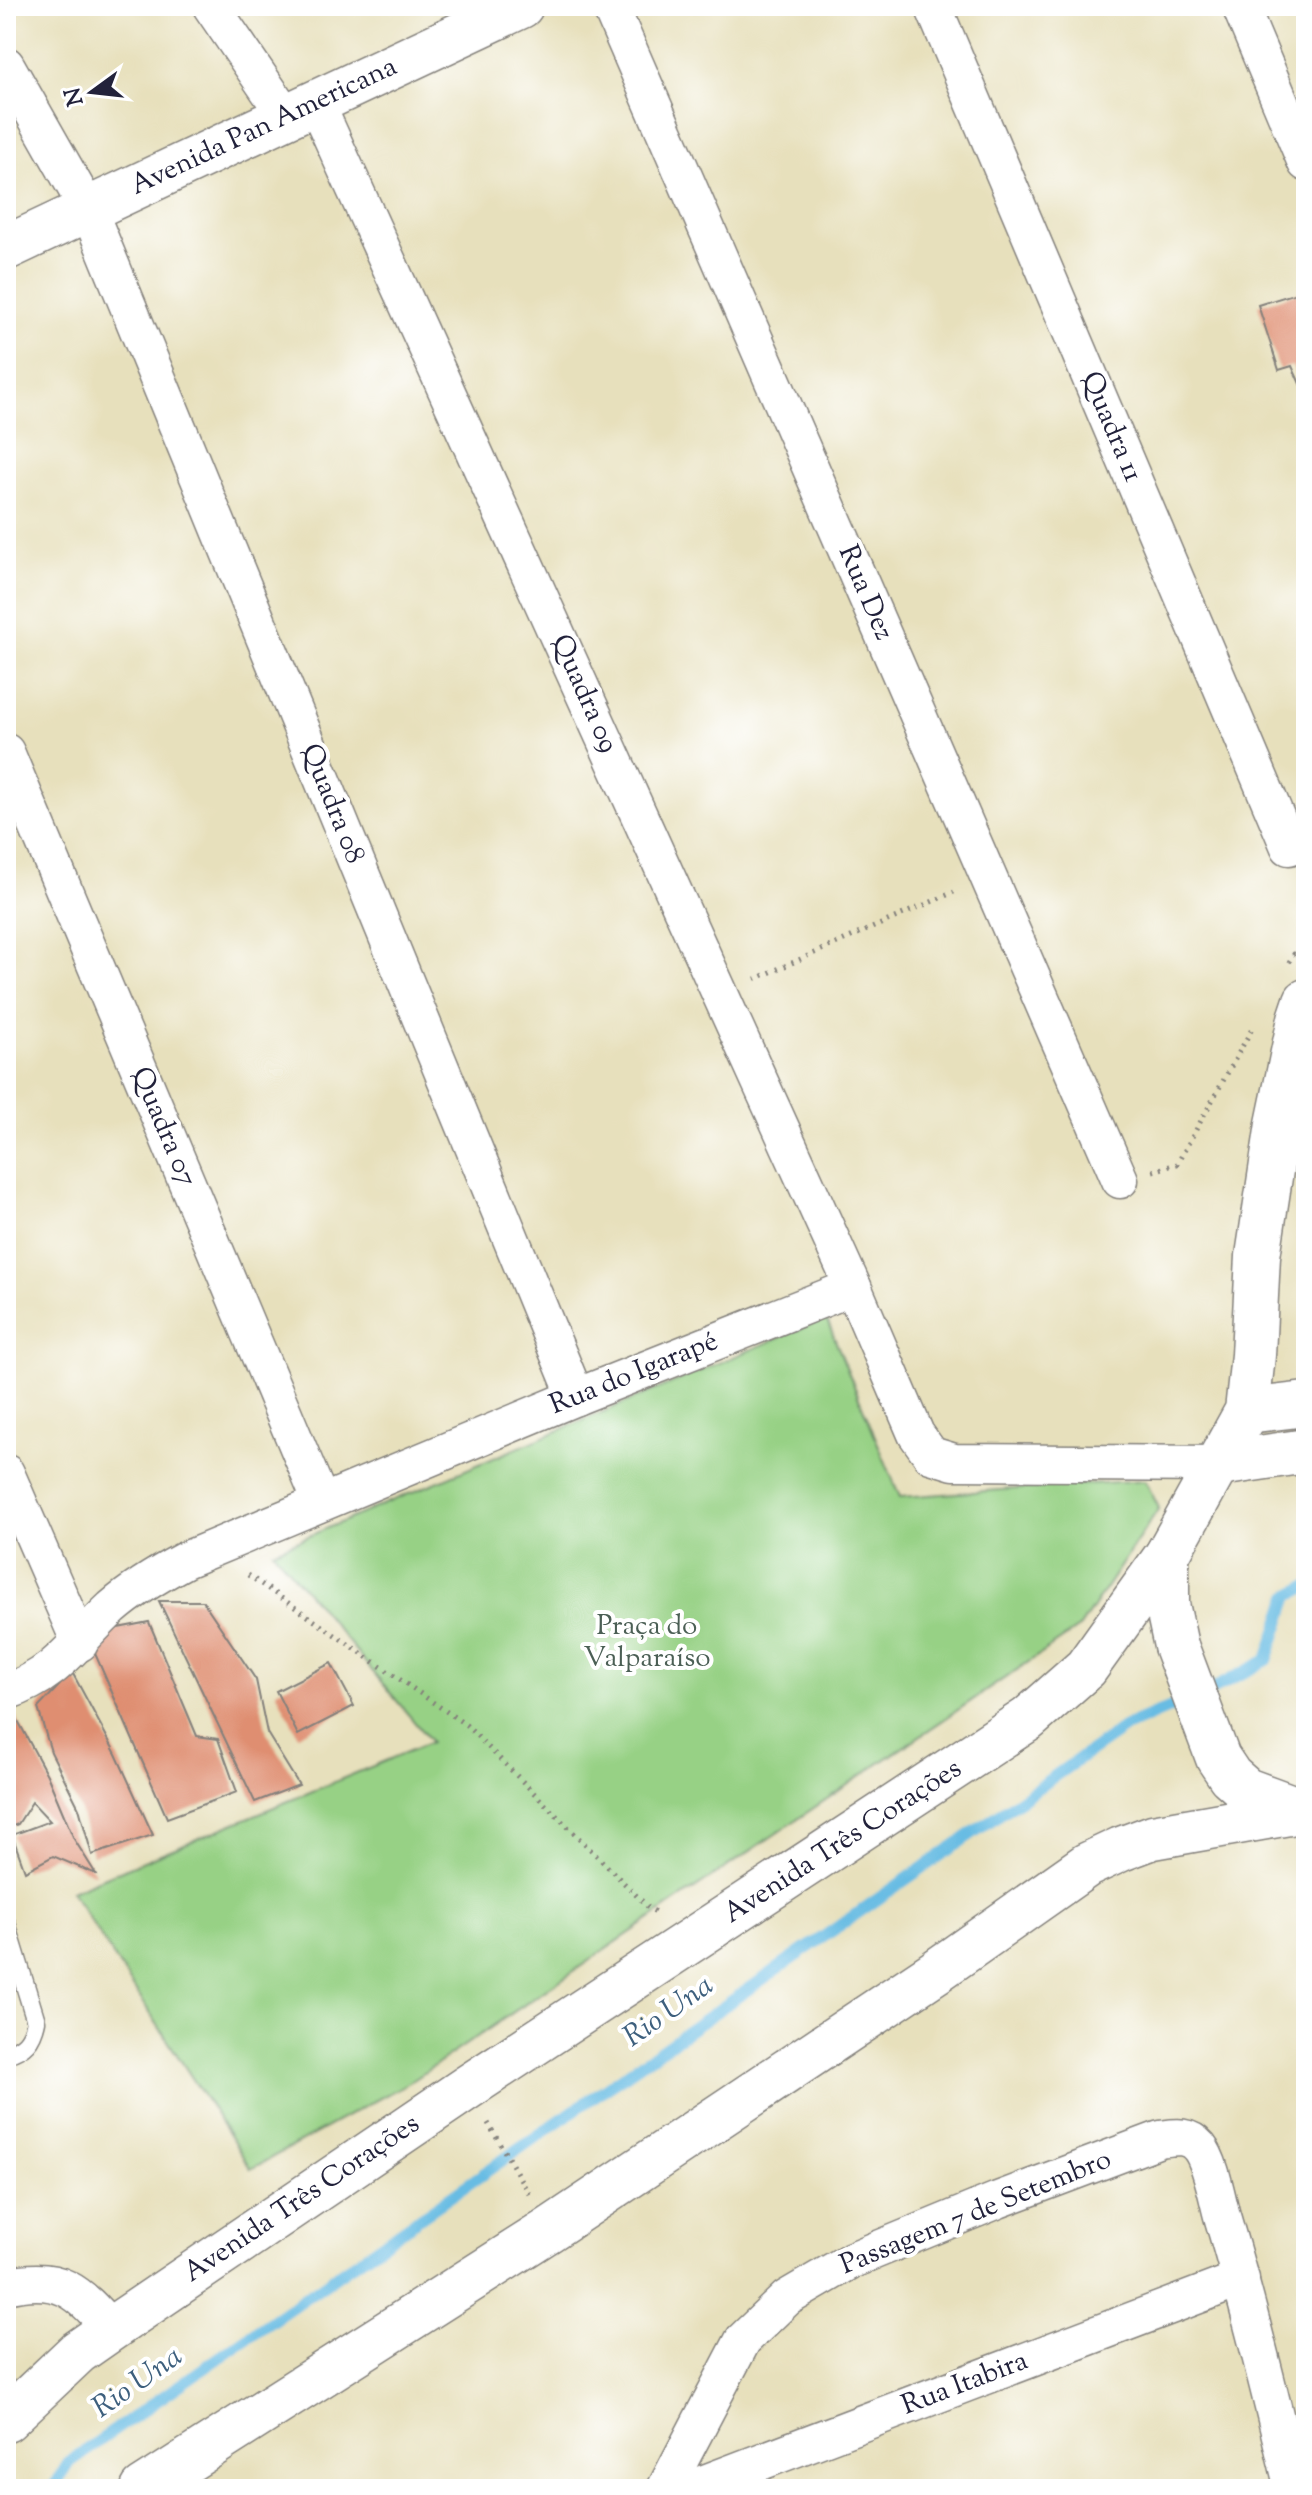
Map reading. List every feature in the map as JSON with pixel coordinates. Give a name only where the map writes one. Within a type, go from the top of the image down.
[{"type":"street","name":"Quadra 09","points":[[211,6],[290,103],[720,994],[853,1287]]},
{"type":"street","name":"Rua Dez","points":[[610,6],[1120,1180]]},
{"type":"street","name":"Quadra 11","points":[[933,6],[1289,847]]},
{"type":"street","points":[[1240,6],[1306,163]]},
{"type":"street","name":"Avenida Pan Americana","points":[[6,248],[89,211],[290,103],[501,10]]},
{"type":"street","name":"Quadra 08","points":[[6,65],[89,211],[576,1397]]},
{"type":"street","name":"Quadra 07","points":[[6,752],[321,1502]]},
{"type":"street","name":"Avenida Três Corações","points":[[6,2420],[78,2352],[111,2329],[468,2087],[1028,1719],[1086,1668],[1167,1555],[1247,1411],[1263,1227],[1278,1124],[1300,1019],[1296,984]]},
{"type":"street","points":[[853,1287],[916,1434],[931,1455],[954,1462],[1219,1464],[1306,1451]]},
{"type":"street","name":"Rua do Igarapé","points":[[6,1692],[22,1687],[58,1665],[111,1609],[145,1581],[321,1502],[853,1287]]},
{"type":"street","points":[[1247,1411],[1306,1404]]},
{"type":"street","points":[[6,1473],[80,1643]]},
{"type":"street","points":[[1167,1555],[1167,1604],[1176,1646],[1218,1758],[1230,1776],[1246,1790],[1304,1811]]},
{"type":"street","points":[[143,2489],[549,2230],[935,1972],[1087,1865],[1153,1837],[1304,1811]]},
{"type":"street","name":"Passagem 7 de Setembro","points":[[665,2489],[743,2340],[787,2298],[852,2260],[998,2200],[1160,2139],[1181,2137],[1192,2140],[1201,2150],[1241,2279]]},
{"type":"street","points":[[1241,2279],[1293,2489]]},
{"type":"street","name":"Rua Itabira","points":[[689,2489],[1241,2279]]},
{"type":"street","points":[[6,2286],[44,2283],[64,2286],[85,2298],[111,2329]]},
{"type":"lane","points":[[6,1923],[36,2021],[34,2033],[28,2042],[18,2051],[6,2054]]},
{"type":"path","points":[[720,994],[988,877]]},
{"type":"path","points":[[1296,984],[1294,954],[1306,960]]},
{"type":"path","points":[[1120,1180],[1177,1164],[1257,1020]]},
{"type":"path","points":[[210,1550],[466,1725],[650,1909],[701,1935]]},
{"type":"path","points":[[491,2129],[519,2177]]},
{"type":"green space","name":"Praça do Valparaíso","points":[[826,1318],[900,1497],[1145,1480],[1159,1508],[1080,1627],[415,2079],[251,2169],[71,1891],[431,1742],[273,1551]]},
{"type":"building","points":[[1306,290],[1306,397],[1292,366],[1279,370],[1258,305]]},
{"type":"building","points":[[159,1601],[203,1601],[256,1680],[267,1733],[299,1785],[255,1802]]},
{"type":"building","points":[[149,1622],[197,1736],[218,1739],[237,1792],[167,1818],[93,1649],[113,1629]]},
{"type":"building","points":[[331,1663],[354,1706],[298,1735],[276,1691]]},
{"type":"building","points":[[72,1672],[116,1754],[153,1835],[92,1855],[79,1808],[51,1752],[38,1708]]},
{"type":"building","points":[[15,1715],[47,1775],[74,1839],[96,1874],[53,1856],[25,1871],[12,1835],[50,1821],[32,1802],[18,1824],[6,1829],[6,1716]]},
{"type":"waterway","name":"Rio Una","points":[[53,2489],[69,2462],[1125,1727],[1213,1689],[1267,1660],[1289,1596],[1306,1587]]}]
